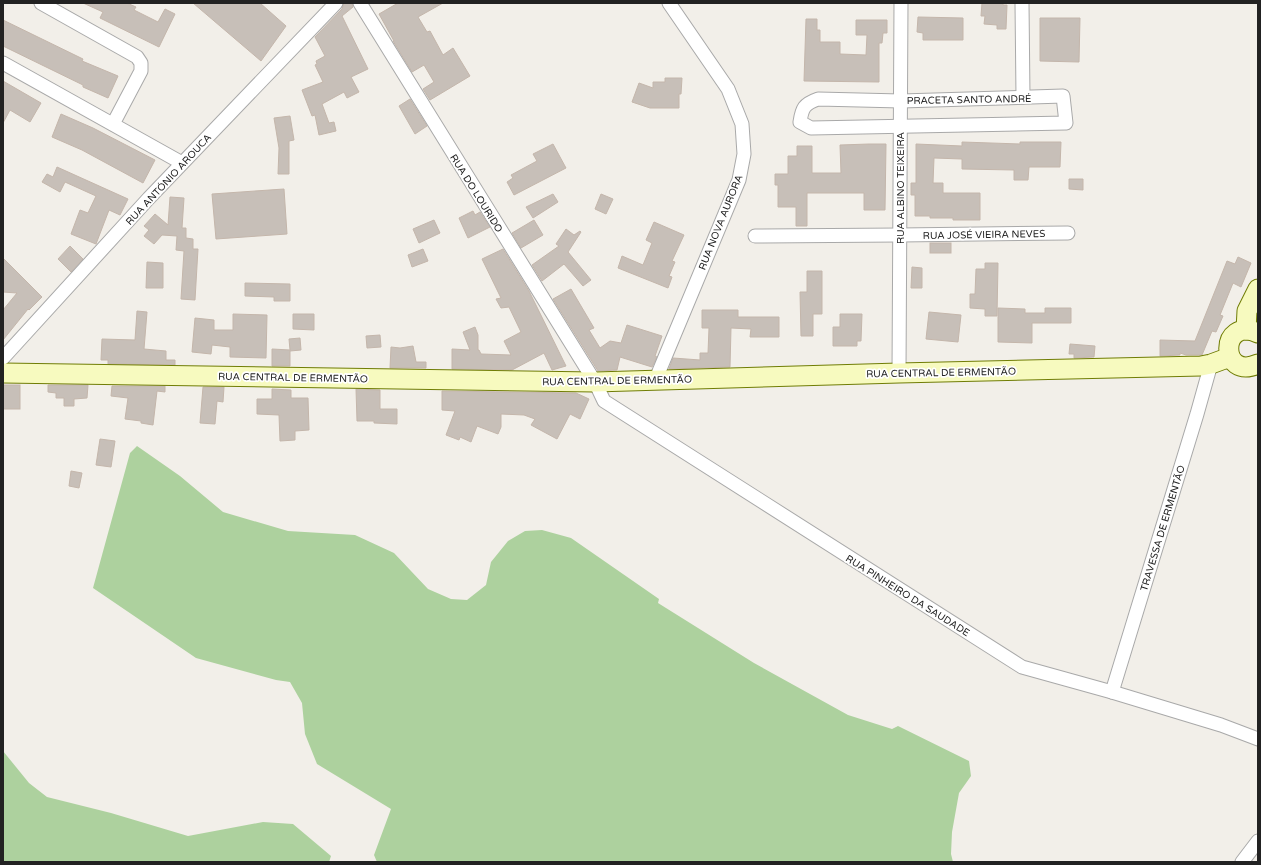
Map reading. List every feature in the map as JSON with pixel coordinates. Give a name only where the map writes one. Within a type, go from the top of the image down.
[{"type":"street","points":[[41,3],[137,57],[141,63],[141,72],[113,124]]},
{"type":"street","name":"RUA ANTÓNIO AROUCA","points":[[3,358],[182,162],[336,3]]},
{"type":"street","name":"RUA DO LOURIDO","points":[[360,3],[595,382]]},
{"type":"street","name":"RUA NOVA AURORA","points":[[655,380],[738,180],[744,154],[742,124],[728,90],[669,3]]},
{"type":"street","name":"RUA ALBINO TEIXEIRA","points":[[899,373],[901,3]]},
{"type":"street","points":[[1022,3],[1023,97]]},
{"type":"street","points":[[3,63],[182,162]]},
{"type":"street","name":"PRACETA SANTO ANDRÉ","points":[[1063,96],[1066,123],[810,128],[800,122],[802,110],[809,103],[818,99],[901,100],[1023,97],[1063,96]]},
{"type":"street","name":"RUA JOSÉ VIEIRA NEVES","points":[[755,236],[1068,233]]},
{"type":"street","points":[[1256,368],[1243,367],[1236,364],[1230,357],[1228,345],[1231,338],[1237,332],[1252,332],[1246,311],[1258,289]]},
{"type":"street","name":"RUA CENTRAL DE ERMENTÃO","points":[[3,373],[595,382],[1201,366],[1230,357]]},
{"type":"street","name":"TRAVESSA DE ERMENTÃO","points":[[1112,692],[1198,414],[1211,364]]},
{"type":"street","name":"RUA PINHEIRO DA SAUDADE","points":[[595,382],[604,401],[1022,667],[1221,725],[1258,739]]},
{"type":"street","points":[[1242,862],[1258,840]]},
{"type":"green space","points":[[137,446],[180,476],[223,512],[288,531],[355,535],[394,553],[428,589],[451,599],[467,600],[486,585],[491,562],[508,541],[525,531],[542,530],[571,538],[659,599],[658,603],[754,663],[848,715],[892,729],[898,726],[969,761],[971,776],[959,793],[952,832],[951,854],[953,862],[377,862],[374,855],[391,809],[317,764],[305,734],[302,703],[290,682],[276,680],[196,658],[93,588],[130,453]]},
{"type":"green space","points":[[3,751],[29,783],[47,797],[111,813],[188,836],[263,822],[293,824],[331,856],[329,862],[3,862]]},
{"type":"building","points":[[83,3],[127,3],[136,7],[134,10],[158,22],[165,9],[175,14],[159,47],[100,18],[103,12]]},
{"type":"building","points":[[193,3],[260,3],[286,26],[261,61]]},
{"type":"building","points":[[344,3],[352,3],[353,7],[342,16],[368,69],[351,77],[359,92],[347,98],[344,92],[322,104],[329,123],[334,122],[336,131],[319,135],[315,115],[312,116],[302,90],[323,82],[315,65],[317,64],[316,61],[325,56],[315,37],[342,9]]},
{"type":"building","points":[[398,3],[443,3],[418,17],[427,32],[430,31],[443,55],[453,48],[470,76],[430,100],[423,89],[434,82],[424,65],[412,72],[379,14]]},
{"type":"building","points":[[982,3],[1003,3],[1003,5],[1007,5],[1006,29],[997,29],[997,25],[984,24],[985,16],[981,16]]},
{"type":"building","points":[[918,17],[963,18],[963,40],[923,40],[923,33],[917,32]]},
{"type":"building","points":[[1040,18],[1080,18],[1079,62],[1040,61]]},
{"type":"building","points":[[806,19],[817,19],[817,30],[820,30],[820,42],[840,42],[840,54],[866,55],[867,35],[856,35],[856,20],[887,20],[887,33],[883,33],[882,43],[879,43],[879,82],[804,81]]},
{"type":"building","points":[[3,20],[83,59],[82,61],[118,76],[108,98],[83,87],[83,85],[3,46]]},
{"type":"building","points":[[665,78],[682,78],[681,94],[679,94],[679,108],[650,108],[632,102],[639,83],[653,88],[653,82],[665,82]]},
{"type":"building","points":[[3,81],[41,103],[30,122],[10,110],[3,123]]},
{"type":"building","points":[[410,99],[427,126],[415,134],[399,106]]},
{"type":"building","points":[[61,114],[93,128],[155,160],[143,183],[82,150],[52,137]]},
{"type":"building","points":[[290,116],[294,140],[289,141],[289,174],[278,174],[279,148],[274,118]]},
{"type":"building","points":[[962,142],[1020,144],[1020,142],[1061,142],[1060,167],[1029,167],[1028,180],[1014,180],[1014,170],[962,169],[962,159],[934,158],[933,183],[943,183],[943,193],[980,193],[980,220],[953,220],[953,218],[930,218],[930,216],[915,216],[915,195],[911,195],[911,183],[916,183],[916,144],[962,146]]},
{"type":"building","points":[[553,144],[566,168],[514,195],[507,182],[513,178],[511,175],[537,161],[533,154]]},
{"type":"building","points":[[886,144],[885,210],[864,210],[864,193],[807,193],[807,226],[796,226],[796,207],[778,207],[778,185],[775,185],[775,174],[788,174],[788,156],[797,156],[797,146],[812,146],[812,173],[841,173],[840,145]]},
{"type":"building","points":[[57,167],[128,199],[120,215],[109,210],[96,244],[71,234],[80,210],[88,213],[96,196],[65,182],[60,192],[42,182],[47,174],[53,177]]},
{"type":"building","points":[[1069,179],[1083,179],[1083,190],[1069,189]]},
{"type":"building","points":[[284,189],[287,234],[216,239],[212,194]]},
{"type":"building","points":[[553,194],[558,202],[533,218],[526,207]]},
{"type":"building","points":[[601,194],[613,199],[606,214],[595,209]]},
{"type":"building","points":[[170,197],[184,198],[182,228],[186,228],[186,238],[193,239],[193,249],[198,249],[195,300],[181,299],[184,251],[176,250],[177,236],[162,235],[154,244],[144,236],[149,230],[144,226],[155,214],[168,225]]},
{"type":"building","points":[[473,211],[475,215],[480,212],[490,227],[468,238],[459,218]]},
{"type":"building","points":[[434,220],[440,233],[419,243],[413,229]]},
{"type":"building","points":[[534,220],[543,235],[521,248],[512,233]]},
{"type":"building","points":[[654,222],[684,235],[672,261],[675,262],[669,276],[672,277],[668,288],[618,268],[622,256],[643,265],[652,243],[646,240]]},
{"type":"building","points":[[566,229],[574,235],[580,231],[581,232],[568,252],[591,280],[583,286],[564,264],[542,281],[532,265],[559,246],[556,244]]},
{"type":"building","points":[[930,243],[951,243],[951,253],[930,253]]},
{"type":"building","points":[[70,246],[83,259],[71,272],[58,259]]},
{"type":"building","points":[[423,249],[428,261],[412,267],[408,255]]},
{"type":"building","points":[[503,249],[529,291],[566,366],[552,370],[544,353],[512,370],[452,369],[452,349],[470,350],[463,332],[475,327],[478,335],[478,350],[481,354],[511,355],[504,341],[521,332],[509,307],[501,308],[496,299],[501,298],[482,259]]},
{"type":"building","points":[[1238,257],[1251,263],[1241,287],[1233,283],[1220,315],[1223,316],[1216,332],[1212,331],[1202,355],[1186,355],[1180,353],[1180,355],[1160,356],[1160,340],[1195,341],[1227,261],[1235,264]]},
{"type":"building","points":[[3,258],[42,297],[29,310],[28,309],[3,340],[3,310],[17,293],[3,292]]},
{"type":"building","points":[[147,262],[163,263],[163,288],[146,288]]},
{"type":"building","points":[[985,263],[998,263],[997,316],[985,316],[985,309],[970,308],[970,294],[975,294],[976,269],[985,269]]},
{"type":"building","points":[[912,267],[922,268],[922,288],[911,288]]},
{"type":"building","points":[[807,271],[822,271],[822,314],[813,314],[813,336],[801,336],[800,292],[807,292]]},
{"type":"building","points":[[245,283],[290,284],[290,301],[274,301],[274,297],[245,296]]},
{"type":"building","points":[[571,289],[594,328],[589,330],[600,348],[610,341],[621,343],[627,325],[662,336],[655,356],[657,357],[652,367],[620,357],[617,370],[598,371],[553,299]]},
{"type":"building","points":[[998,308],[1025,309],[1025,313],[1045,313],[1045,308],[1071,308],[1071,323],[1032,323],[1032,343],[998,342]]},
{"type":"building","points":[[702,310],[738,310],[738,317],[779,317],[779,337],[750,337],[751,329],[731,328],[730,367],[669,369],[673,358],[700,360],[700,353],[708,353],[709,328],[702,328]]},
{"type":"building","points":[[137,311],[147,312],[144,349],[166,351],[166,360],[175,360],[175,365],[108,364],[108,360],[101,360],[102,339],[135,340]]},
{"type":"building","points":[[929,312],[961,315],[958,342],[926,339]]},
{"type":"building","points":[[233,314],[267,315],[266,358],[230,357],[230,347],[212,345],[211,354],[192,352],[195,318],[214,320],[214,330],[233,330]]},
{"type":"building","points":[[293,314],[314,314],[314,330],[293,329]]},
{"type":"building","points":[[840,314],[862,314],[861,341],[857,341],[857,346],[833,346],[833,327],[840,327]]},
{"type":"building","points":[[380,335],[381,347],[367,348],[366,336]]},
{"type":"building","points":[[300,338],[301,350],[290,351],[290,366],[272,366],[272,349],[290,350],[289,339]]},
{"type":"building","points":[[1070,344],[1095,346],[1094,357],[1074,358],[1074,354],[1069,354]]},
{"type":"building","points":[[413,346],[416,362],[426,362],[426,368],[390,368],[391,347],[400,348]]},
{"type":"building","points":[[3,385],[20,385],[20,409],[3,409]]},
{"type":"building","points":[[48,385],[88,385],[87,398],[74,399],[74,406],[64,406],[64,398],[56,398],[56,393],[48,392]]},
{"type":"building","points":[[112,386],[165,386],[165,392],[157,391],[153,425],[141,423],[141,421],[125,419],[128,398],[111,396]]},
{"type":"building","points":[[203,387],[224,387],[223,402],[217,401],[215,424],[200,423]]},
{"type":"building","points":[[272,389],[291,390],[291,398],[308,398],[309,430],[295,431],[295,440],[280,441],[279,415],[257,414],[257,399],[272,399]]},
{"type":"building","points":[[356,389],[380,390],[380,409],[397,409],[397,424],[374,423],[374,421],[357,421]]},
{"type":"building","points":[[442,391],[576,393],[589,399],[580,419],[570,414],[557,439],[531,425],[535,419],[524,415],[501,414],[501,427],[498,434],[477,426],[471,442],[460,437],[459,440],[446,435],[455,411],[442,410]]},
{"type":"building","points":[[100,439],[115,441],[111,467],[96,465]]},
{"type":"building","points":[[71,471],[82,473],[79,488],[69,486]]}]
